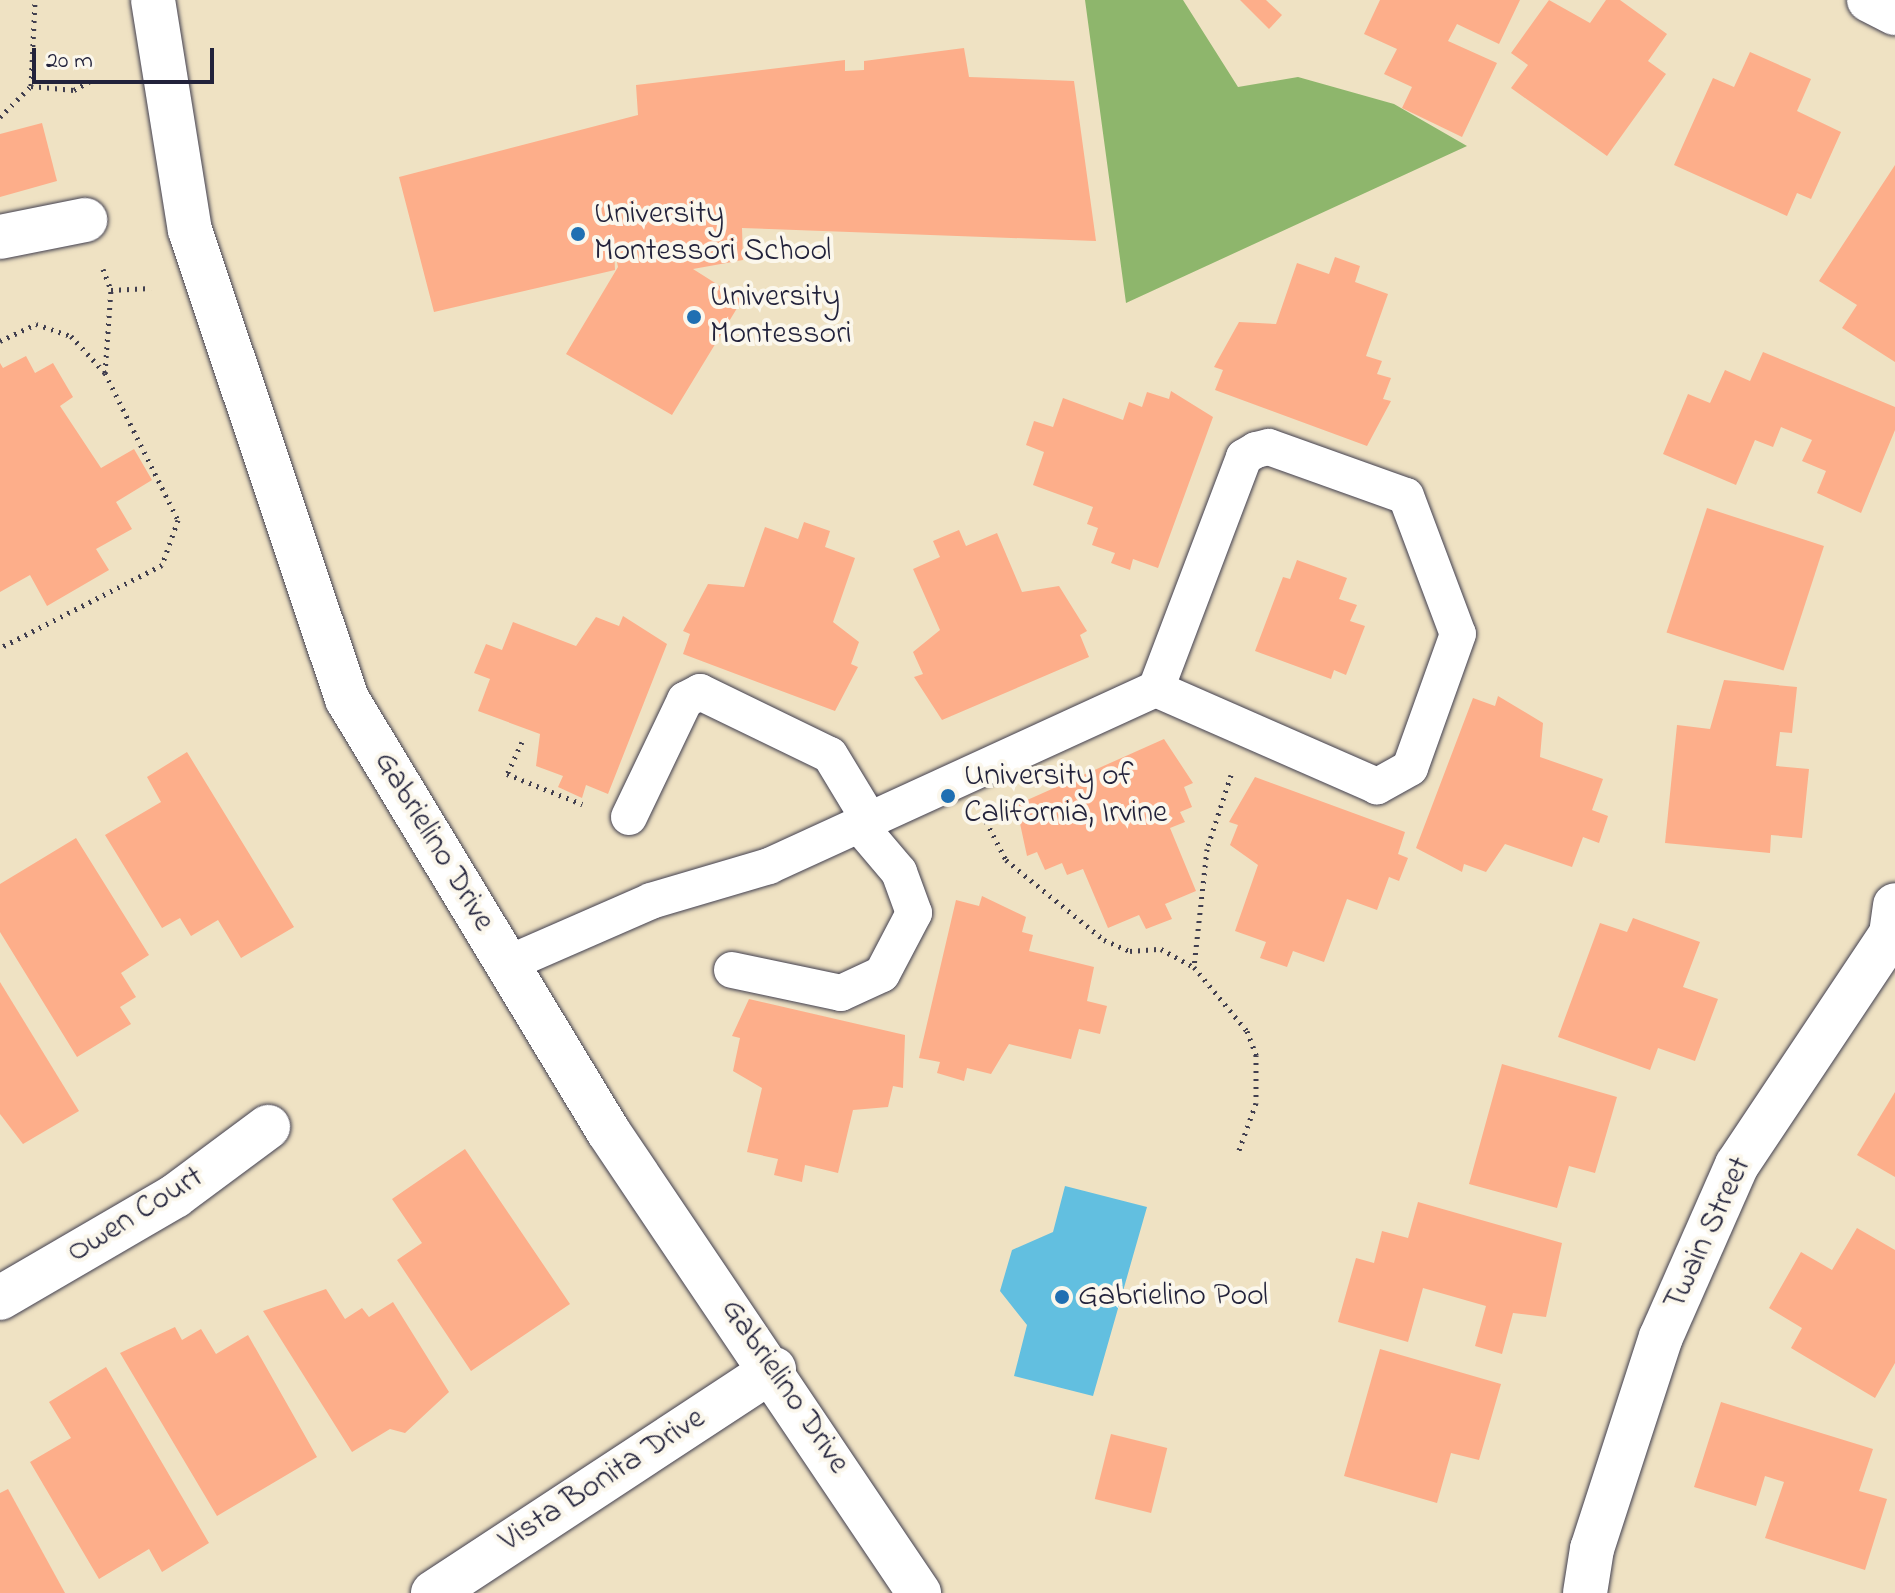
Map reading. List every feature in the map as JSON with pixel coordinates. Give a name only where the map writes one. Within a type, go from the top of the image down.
[{"type":"street","name":"Gabrielino Drive","points":[[153,0],[190,230],[347,699],[608,1131],[774,1369],[919,1593]]},
{"type":"street","points":[[1869,0],[1895,13]]},
{"type":"street","points":[[0,237],[85,220]]},
{"type":"street","name":"Twain Street","points":[[1585,1593],[1592,1549],[1661,1337],[1737,1165],[1894,925]]},
{"type":"street","name":"Owen Court","points":[[0,1298],[175,1196],[268,1127]]},
{"type":"street","name":"Vista Bonita Drive","points":[[433,1593],[774,1369]]},
{"type":"lane","points":[[507,964],[597,922],[769,866],[1156,689],[1244,457],[1269,447],[1406,496],[1457,616],[1458,634],[1410,768],[1377,786],[1156,689]]},
{"type":"lane","points":[[629,817],[685,700],[700,692],[830,755],[865,823],[899,872],[914,913],[906,941],[882,974],[841,993],[732,970]]},
{"type":"path","points":[[0,117],[31,86],[35,0]]},
{"type":"path","points":[[31,86],[74,90],[94,79]]},
{"type":"path","points":[[105,373],[111,290],[151,288]]},
{"type":"path","points":[[0,341],[36,324],[71,336],[105,373],[178,520],[162,565],[0,648]]},
{"type":"path","points":[[1194,967],[1207,849],[1246,729]]},
{"type":"path","points":[[522,742],[507,774],[540,794],[629,817]]},
{"type":"path","points":[[963,777],[1006,860],[1054,903],[1104,940],[1130,951],[1161,949],[1194,967],[1247,1031],[1256,1055],[1256,1103],[1238,1153]]},
{"type":"green space","points":[[1085,0],[1183,0],[1238,87],[1298,77],[1394,104],[1467,146],[1126,303]]},
{"type":"water","name":"Gabrielino Pool","points":[[1065,1186],[1147,1207],[1093,1396],[1014,1376],[1027,1325],[1000,1291],[1012,1250],[1053,1232]]},
{"type":"building","points":[[1240,0],[1266,0],[1282,15],[1269,29]]},
{"type":"building","points":[[1380,0],[1520,0],[1499,44],[1457,24],[1448,41],[1497,63],[1462,137],[1402,108],[1412,87],[1384,74],[1397,49],[1364,34]]},
{"type":"building","points":[[1549,0],[1590,23],[1606,0],[1620,0],[1667,34],[1648,61],[1666,74],[1607,156],[1511,88],[1528,65],[1511,53]]},
{"type":"building","name":"University Montessori School","points":[[964,48],[969,77],[1074,81],[1096,241],[742,228],[743,260],[693,269],[742,300],[672,415],[566,354],[618,267],[614,248],[615,270],[434,312],[399,177],[638,115],[636,85],[845,60],[845,71],[864,70],[864,61]]},
{"type":"building","points":[[1750,52],[1811,79],[1797,111],[1841,132],[1811,199],[1797,193],[1787,216],[1674,165],[1713,78],[1734,87]]},
{"type":"building","points":[[42,123],[57,181],[0,197],[0,134]]},
{"type":"building","points":[[1895,165],[1895,362],[1842,328],[1857,305],[1819,281]]},
{"type":"building","points":[[1335,257],[1360,266],[1355,282],[1388,294],[1366,356],[1382,361],[1377,374],[1391,378],[1383,399],[1391,401],[1367,446],[1215,390],[1223,370],[1214,367],[1239,322],[1276,324],[1297,263],[1329,274]]},
{"type":"building","points":[[1763,352],[1895,407],[1895,430],[1861,513],[1817,493],[1826,471],[1802,461],[1812,440],[1781,427],[1773,447],[1755,440],[1736,485],[1663,454],[1688,394],[1710,403],[1725,370],[1750,381]]},
{"type":"building","points":[[26,356],[35,373],[53,363],[73,397],[60,406],[101,468],[134,449],[152,480],[116,502],[132,529],[96,549],[109,570],[47,606],[30,575],[0,592],[0,363],[3,368]]},
{"type":"building","points":[[1171,391],[1213,417],[1158,568],[1133,559],[1130,570],[1111,563],[1115,553],[1092,545],[1098,528],[1087,524],[1093,507],[1033,485],[1044,452],[1026,445],[1034,421],[1053,427],[1063,398],[1123,420],[1129,402],[1142,407],[1147,392],[1169,399]]},
{"type":"building","points":[[1707,508],[1824,546],[1783,671],[1667,633]]},
{"type":"building","points":[[804,522],[830,531],[825,547],[855,558],[833,622],[859,642],[851,664],[858,667],[835,711],[683,654],[690,634],[683,631],[708,584],[744,587],[765,527],[798,539]]},
{"type":"building","points":[[959,530],[966,546],[997,533],[1022,592],[1059,586],[1087,631],[1080,635],[1089,657],[942,720],[914,677],[923,674],[913,652],[940,630],[913,569],[940,557],[933,541]]},
{"type":"building","points":[[1297,560],[1347,578],[1339,599],[1357,605],[1350,621],[1365,626],[1346,675],[1334,670],[1331,679],[1255,651],[1283,577],[1290,579]]},
{"type":"building","points":[[623,616],[667,644],[608,794],[586,785],[582,798],[558,787],[563,776],[536,766],[540,734],[478,711],[490,679],[474,673],[486,644],[502,650],[513,622],[576,646],[596,617],[619,626]]},
{"type":"building","points":[[1724,680],[1797,687],[1792,733],[1780,732],[1776,766],[1809,769],[1802,838],[1771,835],[1770,853],[1665,843],[1677,725],[1710,729]]},
{"type":"building","points":[[1498,696],[1543,723],[1540,757],[1603,779],[1592,810],[1608,816],[1599,843],[1583,837],[1572,867],[1505,844],[1486,872],[1464,864],[1462,872],[1416,848],[1473,698],[1495,706]]},
{"type":"building","points":[[1164,739],[1193,783],[1184,787],[1192,807],[1180,812],[1185,822],[1170,828],[1196,891],[1165,904],[1172,919],[1146,929],[1139,915],[1108,928],[1083,869],[1067,875],[1062,863],[1045,870],[1037,852],[1027,856],[1016,805]]},
{"type":"building","points":[[187,752],[294,927],[241,958],[218,920],[191,936],[180,918],[162,928],[105,835],[161,802],[147,777]]},
{"type":"building","points":[[1255,777],[1405,832],[1398,854],[1408,858],[1399,881],[1389,877],[1377,910],[1347,899],[1324,962],[1293,951],[1287,967],[1260,958],[1266,942],[1235,931],[1258,865],[1230,845],[1238,825],[1229,822]]},
{"type":"building","points":[[76,838],[149,955],[121,973],[136,997],[120,1007],[131,1024],[77,1057],[0,932],[0,884]]},
{"type":"building","points":[[982,896],[1026,917],[1022,932],[1033,935],[1029,951],[1094,967],[1087,1001],[1107,1006],[1100,1034],[1079,1029],[1071,1059],[1009,1044],[991,1074],[967,1068],[964,1081],[937,1073],[940,1062],[919,1058],[956,900],[979,906]]},
{"type":"building","points":[[1633,918],[1700,942],[1683,987],[1718,999],[1695,1061],[1658,1048],[1650,1070],[1558,1037],[1600,923],[1627,932]]},
{"type":"building","points":[[0,982],[79,1111],[23,1144],[0,1114]]},
{"type":"building","points":[[749,999],[905,1035],[903,1088],[893,1086],[888,1107],[853,1110],[838,1173],[805,1165],[802,1182],[774,1175],[778,1159],[747,1152],[762,1088],[733,1071],[740,1038],[732,1036]]},
{"type":"building","points":[[1502,1064],[1617,1097],[1595,1173],[1569,1166],[1557,1208],[1469,1184]]},
{"type":"building","points":[[1895,1092],[1895,1177],[1857,1155]]},
{"type":"building","points":[[465,1149],[570,1304],[471,1371],[397,1260],[422,1243],[392,1199]]},
{"type":"building","points":[[1418,1202],[1562,1243],[1546,1317],[1513,1313],[1502,1354],[1475,1346],[1486,1306],[1423,1288],[1408,1342],[1338,1322],[1356,1258],[1374,1263],[1382,1231],[1408,1238]]},
{"type":"building","points":[[1857,1228],[1895,1250],[1895,1363],[1875,1398],[1791,1348],[1802,1328],[1769,1308],[1801,1252],[1832,1270]]},
{"type":"building","points":[[326,1289],[345,1319],[362,1308],[369,1317],[393,1302],[449,1392],[405,1433],[390,1429],[352,1452],[263,1311]]},
{"type":"building","points":[[175,1327],[182,1340],[201,1329],[216,1354],[248,1335],[317,1457],[217,1516],[120,1353]]},
{"type":"building","points":[[1380,1349],[1501,1384],[1479,1460],[1451,1453],[1437,1503],[1344,1476]]},
{"type":"building","points":[[106,1367],[209,1543],[162,1572],[149,1549],[99,1579],[30,1462],[71,1438],[49,1402]]},
{"type":"building","points":[[1721,1402],[1873,1449],[1859,1491],[1887,1499],[1865,1570],[1765,1538],[1784,1482],[1765,1476],[1756,1506],[1694,1487]]},
{"type":"building","points":[[1111,1434],[1167,1448],[1151,1513],[1095,1499]]},
{"type":"building","points":[[8,1489],[65,1593],[0,1593],[0,1493]]},
{"type":"place","name":"University Montessori School","points":[[578,234]]},
{"type":"place","name":"University Montessori","points":[[694,317]]},
{"type":"place","name":"University of California, Irvine","points":[[948,796]]},
{"type":"place","name":"Gabrielino Pool","points":[[1062,1297]]}]
